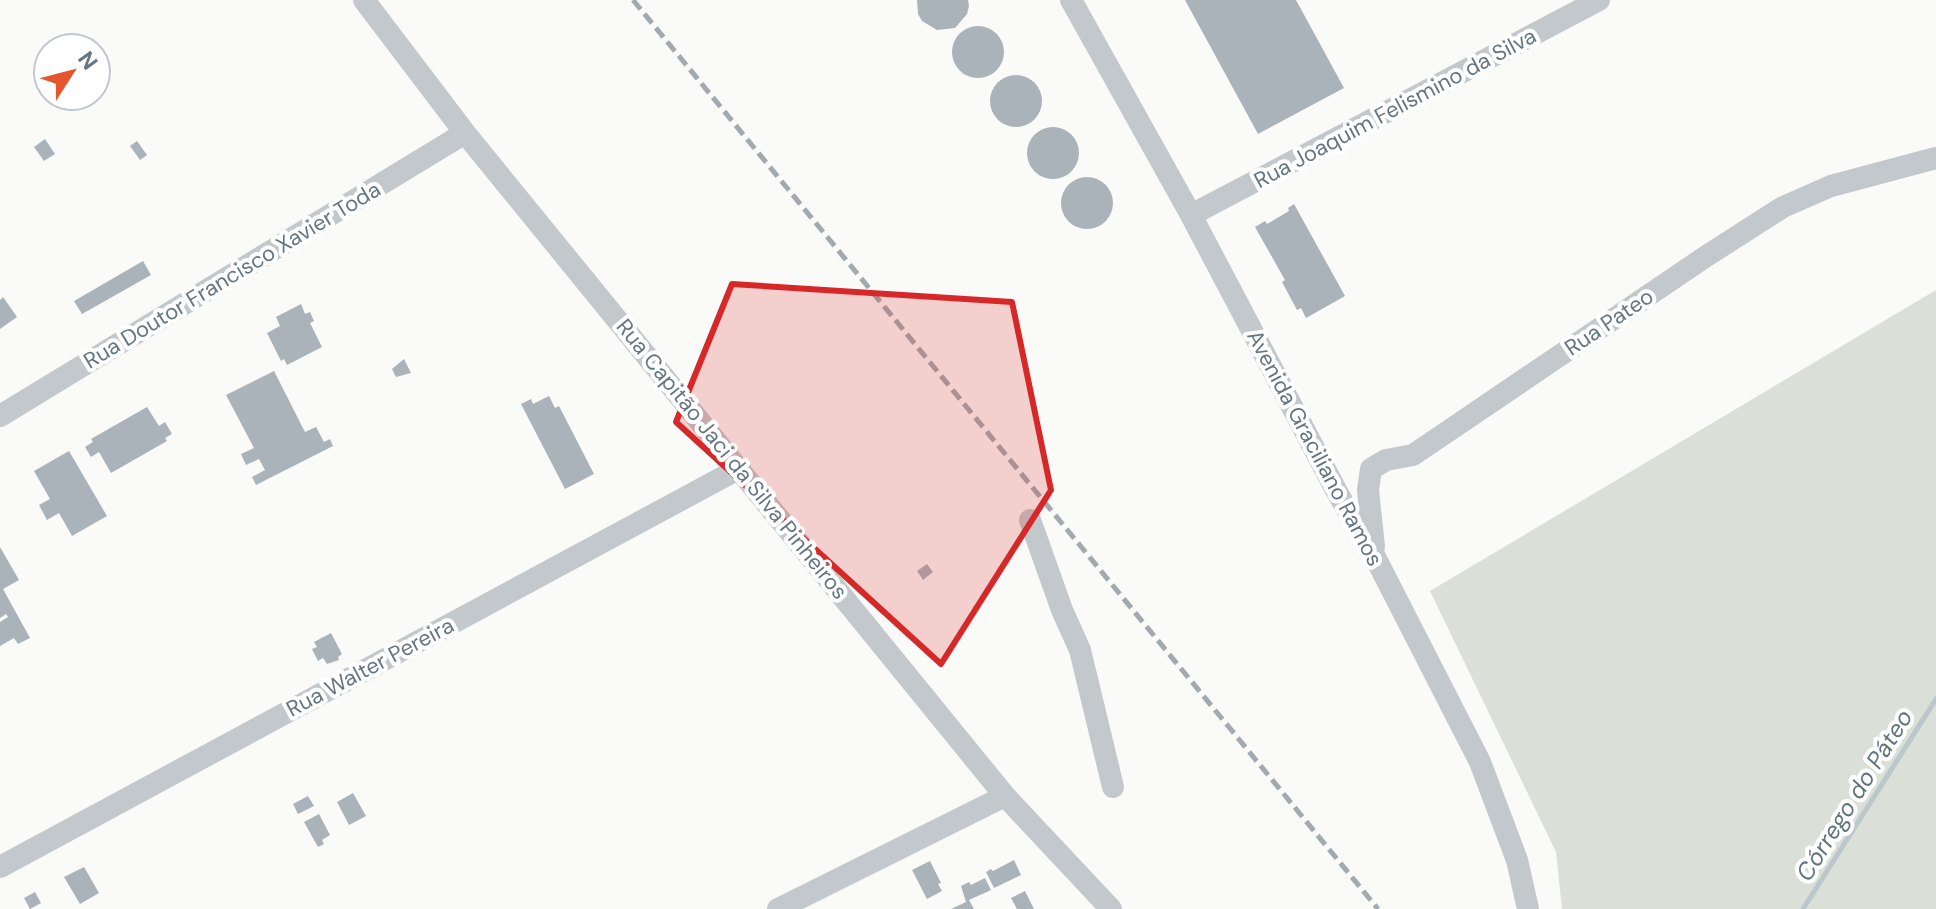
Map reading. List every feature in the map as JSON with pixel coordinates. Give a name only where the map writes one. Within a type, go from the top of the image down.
[{"type":"street","name":"Rua Capitão Jaci da Silva Pinheiros","points":[[364,0],[465,133],[1005,796],[1111,909]]},
{"type":"street","name":"Avenida Graciliano Ramos","points":[[1071,0],[1375,557],[1480,762],[1517,860],[1528,909]]},
{"type":"street","name":"Rua Joaquim Felismino da Silva","points":[[1191,215],[1599,0]]},
{"type":"street","name":"Rua Doutor Francisco Xavier Toda","points":[[0,416],[465,133]]},
{"type":"street","name":"Rua Pateo","points":[[1375,557],[1368,490],[1371,469],[1386,460],[1413,455],[1783,207],[1831,186],[1936,158]]},
{"type":"street","name":"Rua Walter Pereira","points":[[0,867],[740,468]]},
{"type":"street","points":[[1030,520],[1062,610],[1080,650],[1113,787]]},
{"type":"street","points":[[778,909],[1005,796]]},
{"type":"highlighted area","points":[[732,284],[1012,302],[1051,490],[941,664],[676,422]]},
{"type":"shaded area","points":[[1936,290],[1936,909],[1562,909],[1556,852],[1430,591]]},
{"type":"building","points":[[917,0],[968,0],[969,6],[967,14],[955,28],[937,30],[922,21]]},
{"type":"building","points":[[1185,0],[1296,0],[1344,88],[1258,134]]},
{"type":"building","points":[[978,26],[996,34],[1004,52],[996,70],[978,78],[960,70],[952,52],[960,34]]},
{"type":"building","points":[[1016,75],[1034,83],[1042,101],[1034,119],[1016,127],[998,119],[990,101],[998,83]]},
{"type":"building","points":[[1053,127],[1071,135],[1079,153],[1071,171],[1053,179],[1035,171],[1027,153],[1035,135]]},
{"type":"building","points":[[45,139],[55,154],[44,161],[34,147]]},
{"type":"building","points":[[137,141],[147,155],[140,160],[130,146]]},
{"type":"building","points":[[1087,177],[1105,185],[1113,203],[1105,221],[1087,229],[1069,221],[1061,203],[1069,185]]},
{"type":"building","points":[[1294,204],[1345,296],[1306,318],[1301,308],[1297,310],[1282,282],[1285,280],[1255,227],[1265,221],[1267,224],[1289,211],[1288,208]]},
{"type":"building","points":[[143,261],[151,275],[82,314],[74,301]]},
{"type":"building","points":[[3,297],[17,317],[0,329],[0,300]]},
{"type":"building","points":[[301,304],[305,314],[310,312],[314,321],[310,323],[322,347],[287,365],[284,359],[281,361],[267,333],[280,326],[276,317]]},
{"type":"building","points":[[404,359],[411,373],[396,377],[392,369]]},
{"type":"building","points":[[274,371],[305,432],[316,427],[324,442],[330,439],[333,446],[256,485],[252,477],[265,470],[259,459],[246,465],[241,454],[254,448],[226,395]]},
{"type":"building","points":[[549,396],[555,408],[559,406],[594,474],[565,489],[521,404],[531,399],[533,404]]},
{"type":"building","points":[[147,407],[159,426],[165,422],[172,434],[165,438],[167,441],[111,473],[99,452],[91,457],[85,447],[93,442],[91,439]]},
{"type":"building","points":[[69,451],[107,516],[72,536],[59,513],[47,520],[39,505],[50,499],[34,471]]},
{"type":"building","points":[[0,547],[19,580],[3,589],[30,638],[18,644],[14,638],[0,646],[0,622],[8,617],[6,614],[0,618]]},
{"type":"building","points":[[927,564],[933,572],[923,580],[917,571]]},
{"type":"building","points":[[331,633],[342,654],[339,660],[327,664],[323,658],[318,661],[312,649],[317,647],[314,642]]},
{"type":"building","points":[[353,793],[366,816],[349,825],[337,802]]},
{"type":"building","points":[[308,796],[314,806],[298,814],[293,804]]},
{"type":"building","points":[[319,814],[330,835],[318,847],[304,822]]},
{"type":"building","points":[[1014,860],[1021,875],[994,888],[986,872]]},
{"type":"building","points":[[930,861],[942,891],[927,899],[912,870]]},
{"type":"building","points":[[84,867],[99,893],[80,904],[64,877]]},
{"type":"building","points":[[985,878],[991,890],[969,900],[974,909],[951,909],[966,902],[961,886]]},
{"type":"building","points":[[1025,891],[1034,909],[1017,909],[1011,898]]},
{"type":"building","points":[[35,892],[41,903],[30,909],[24,898]]},
{"type":"waterway","name":"Córrego do Páteo","points":[[1803,909],[1936,699]]},
{"type":"railway","points":[[633,0],[1378,909]]}]
